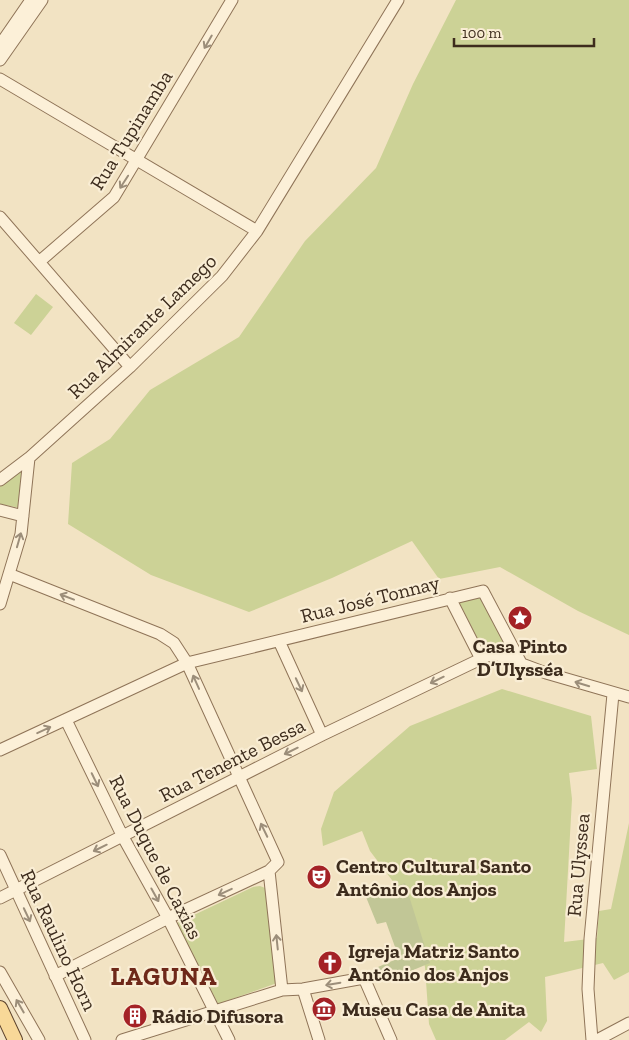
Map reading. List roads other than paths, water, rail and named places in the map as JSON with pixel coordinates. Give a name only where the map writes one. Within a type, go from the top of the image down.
[{"type":"main road","points":[[0,1008],[15,1040]]},
{"type":"main road","points":[[0,1027],[6,1040]]},
{"type":"street","points":[[0,45],[31,0]]},
{"type":"street","points":[[0,60],[42,0]]},
{"type":"street","name":"Rua Tupinamba","points":[[40,261],[105,207],[138,160],[232,0]]},
{"type":"street","name":"Rua Almirante Lamego","points":[[0,480],[29,458],[130,367],[222,276],[257,231],[398,0]]},
{"type":"street","points":[[0,80],[257,231]]},
{"type":"street","points":[[0,217],[130,367]]},
{"type":"street","points":[[0,604],[21,534],[29,458]]},
{"type":"street","points":[[0,510],[23,516]]},
{"type":"street","points":[[9,574],[160,634],[174,643],[187,663],[238,777],[278,859],[277,866],[269,871],[168,918],[55,976]]},
{"type":"street","name":"Rua José Tonnay","points":[[0,750],[187,663],[483,591],[521,663]]},
{"type":"street","points":[[450,598],[481,658],[492,655],[613,694],[629,697]]},
{"type":"street","points":[[279,641],[322,736]]},
{"type":"street","name":"Rua Tenente Bessa","points":[[0,898],[238,777],[481,658]]},
{"type":"street","name":"Rua Ulyssea","points":[[592,1040],[588,989],[590,939],[613,694]]},
{"type":"street","name":"Rua Duque de Caxias","points":[[66,720],[122,837],[168,918],[229,1040]]},
{"type":"street","name":"Rua Raulino Horn","points":[[0,855],[85,1040]]},
{"type":"street","points":[[269,871],[282,990]]},
{"type":"street","points":[[0,972],[39,1040]]},
{"type":"street","points":[[122,1040],[282,990],[303,989],[364,978],[391,1040]]},
{"type":"street","points":[[303,989],[319,1040]]},
{"type":"street","points":[[596,1040],[629,1023]]},
{"type":"place","name":"Casa Pinto D’Ulysséa","points":[[520,618]]},
{"type":"place","name":"Centro Cultural Santo Antônio dos Anjos","points":[[319,877]]},
{"type":"place","name":"Igreja Matriz Santo Antônio dos Anjos","points":[[330,963]]},
{"type":"place","name":"Museu Casa de Anita","points":[[324,1009]]},
{"type":"place","name":"Rádio Difusora","points":[[135,1016]]},
{"type":"district","name":"LAGUNA","points":[[164,976]]}]
